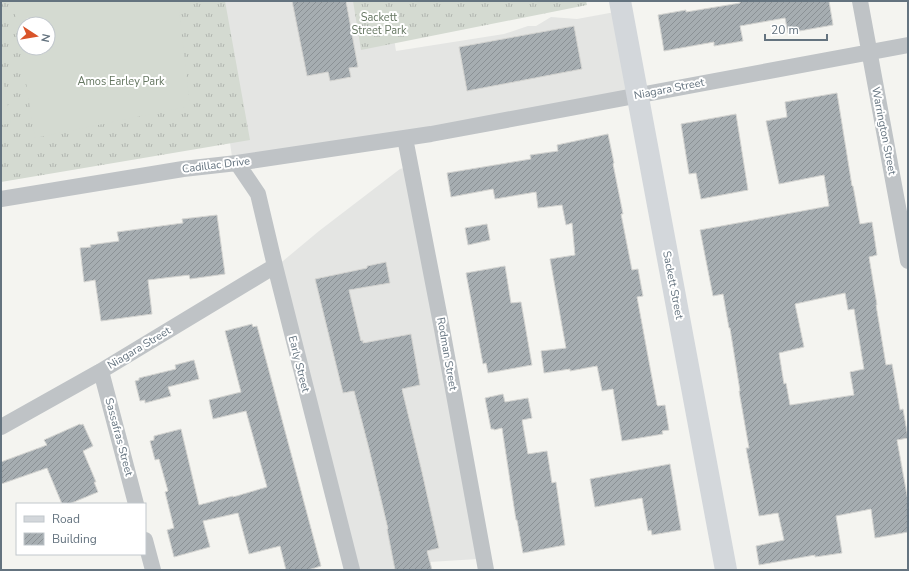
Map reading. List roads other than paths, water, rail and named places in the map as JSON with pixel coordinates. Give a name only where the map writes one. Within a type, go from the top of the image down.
[{"type":"street","name":"Sackett Street","points":[[620,1],[726,570]]},
{"type":"street","name":"Warrington Street","points":[[860,1],[908,262]]},
{"type":"street","name":"Niagara Street","points":[[431,134],[908,45]]},
{"type":"street","name":"Cadillac Drive","points":[[1,199],[183,169],[237,163],[431,134]]},
{"type":"street","name":"Rodman Street","points":[[404,138],[442,329],[486,570]]},
{"type":"street","name":"Early Street","points":[[237,163],[258,194],[352,570]]},
{"type":"street","name":"Niagara Street","points":[[1,427],[101,371],[275,266]]},
{"type":"street","name":"Sassafras Street","points":[[101,371],[136,503]]},
{"type":"street","points":[[146,544],[153,570]]},
{"type":"park label","name":"Sackett Street Park","points":[[379,23]]},
{"type":"park label","name":"Amos Earley Park","points":[[121,81]]}]
